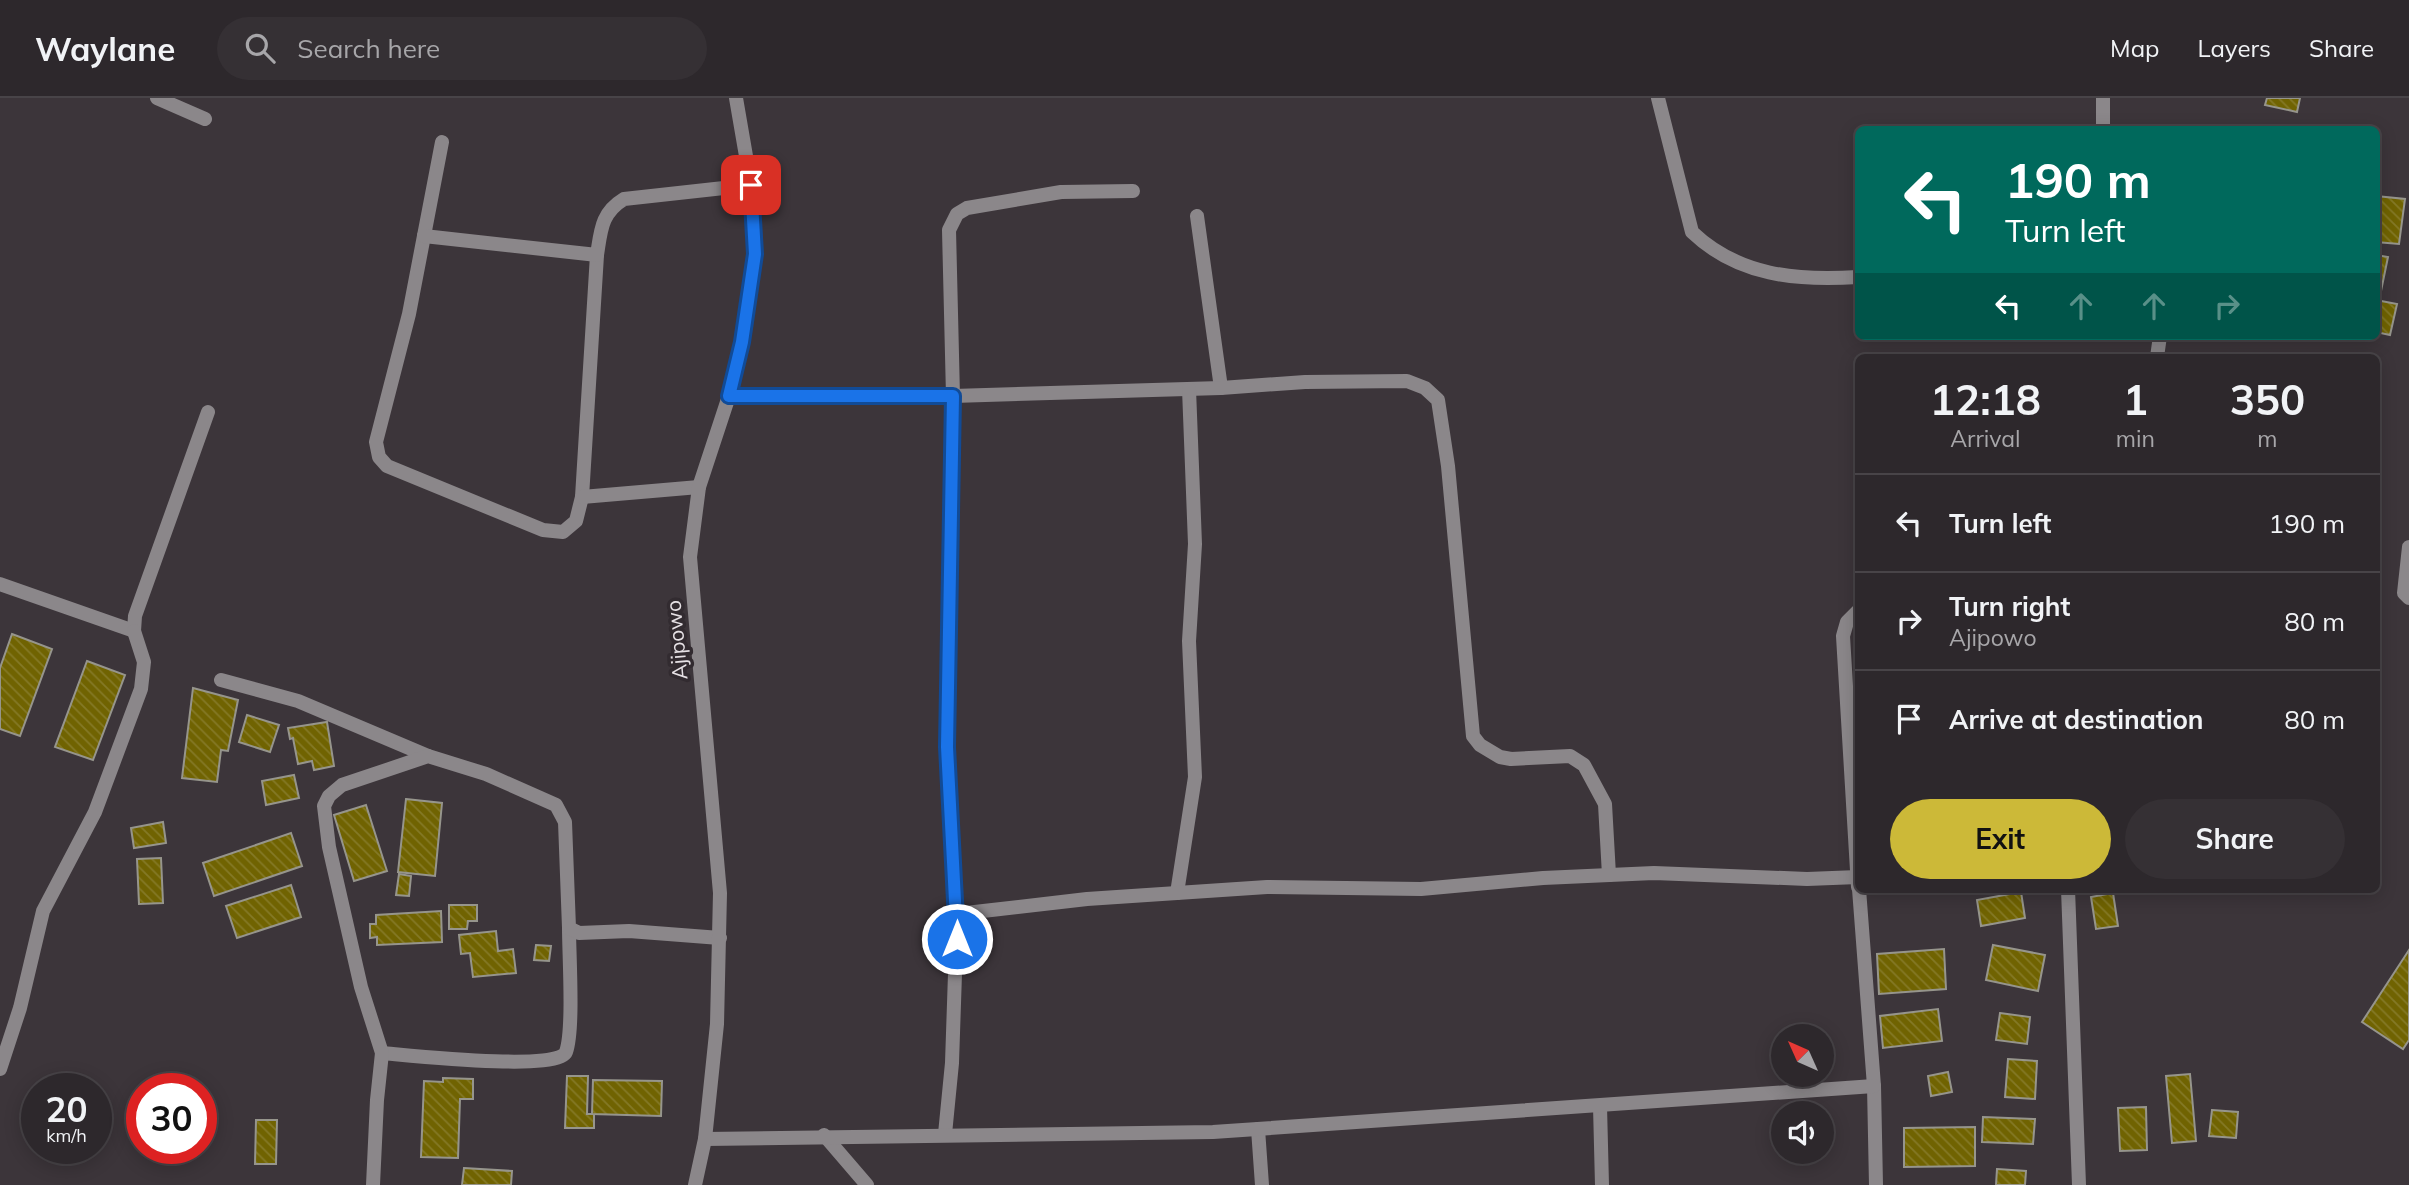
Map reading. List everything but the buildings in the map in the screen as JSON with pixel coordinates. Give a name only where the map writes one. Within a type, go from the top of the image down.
[{"type":"street","points":[[157,98],[205,119]]},
{"type":"street","name":"Ajipowo","points":[[695,1185],[705,1139],[717,1024],[720,893],[690,557],[699,486],[729,396],[742,342],[755,254],[751,185],[736,98]]},
{"type":"street","points":[[1658,98],[1692,232],[1707,246],[1744,268],[1795,278],[1855,277]]},
{"type":"street","points":[[2103,98],[2103,126]]},
{"type":"street","points":[[442,142],[409,314],[376,442],[379,457],[387,467],[543,530],[563,532],[576,522],[582,496],[597,255],[602,222],[611,207],[624,199],[751,185]]},
{"type":"street","points":[[945,1134],[952,1063],[957,914],[947,747],[953,396],[949,230],[957,214],[967,208],[1061,192],[1133,191]]},
{"type":"street","points":[[1197,216],[1221,388]]},
{"type":"street","points":[[424,236],[597,255]]},
{"type":"street","points":[[729,396],[953,396],[1221,388],[1305,382],[1407,381],[1425,388],[1438,401],[1462,589],[1473,736],[1480,745],[1500,757],[1511,759],[1570,756],[1584,765],[1605,804],[1609,875]]},
{"type":"street","points":[[1177,893],[1195,777],[1189,641],[1195,544],[1189,389]]},
{"type":"street","points":[[0,1069],[20,1008],[43,911],[95,812],[141,689],[144,662],[134,631],[135,616],[208,412]]},
{"type":"street","points":[[582,496],[699,486]]},
{"type":"street","points":[[2409,547],[2404,593],[2409,598]]},
{"type":"street","points":[[0,584],[134,631]]},
{"type":"street","points":[[1855,614],[1847,622],[1843,636],[1855,829]]},
{"type":"street","points":[[221,680],[298,701],[428,756],[496,778],[556,806],[565,822],[569,928],[566,1052],[562,1057],[532,1063],[382,1053]]},
{"type":"street","points":[[373,1185],[382,1053],[361,987],[329,847],[324,806],[328,796],[342,785],[428,756]]},
{"type":"street","points":[[957,914],[1087,899],[1293,887],[1421,889],[1609,875],[1855,877]]},
{"type":"street","points":[[1858,893],[1874,1086],[1876,1185]]},
{"type":"street","points":[[2068,893],[2079,1185]]},
{"type":"street","points":[[569,928],[579,933],[629,931],[720,938]]},
{"type":"street","points":[[705,1139],[1258,1129],[1874,1086]]},
{"type":"street","points":[[1600,1106],[1602,1185]]},
{"type":"street","points":[[1258,1129],[1262,1185]]},
{"type":"street","points":[[824,1135],[867,1185]]},
{"type":"route","points":[[751,185],[755,254],[742,342],[729,396],[953,396],[947,747],[957,939]]}]
